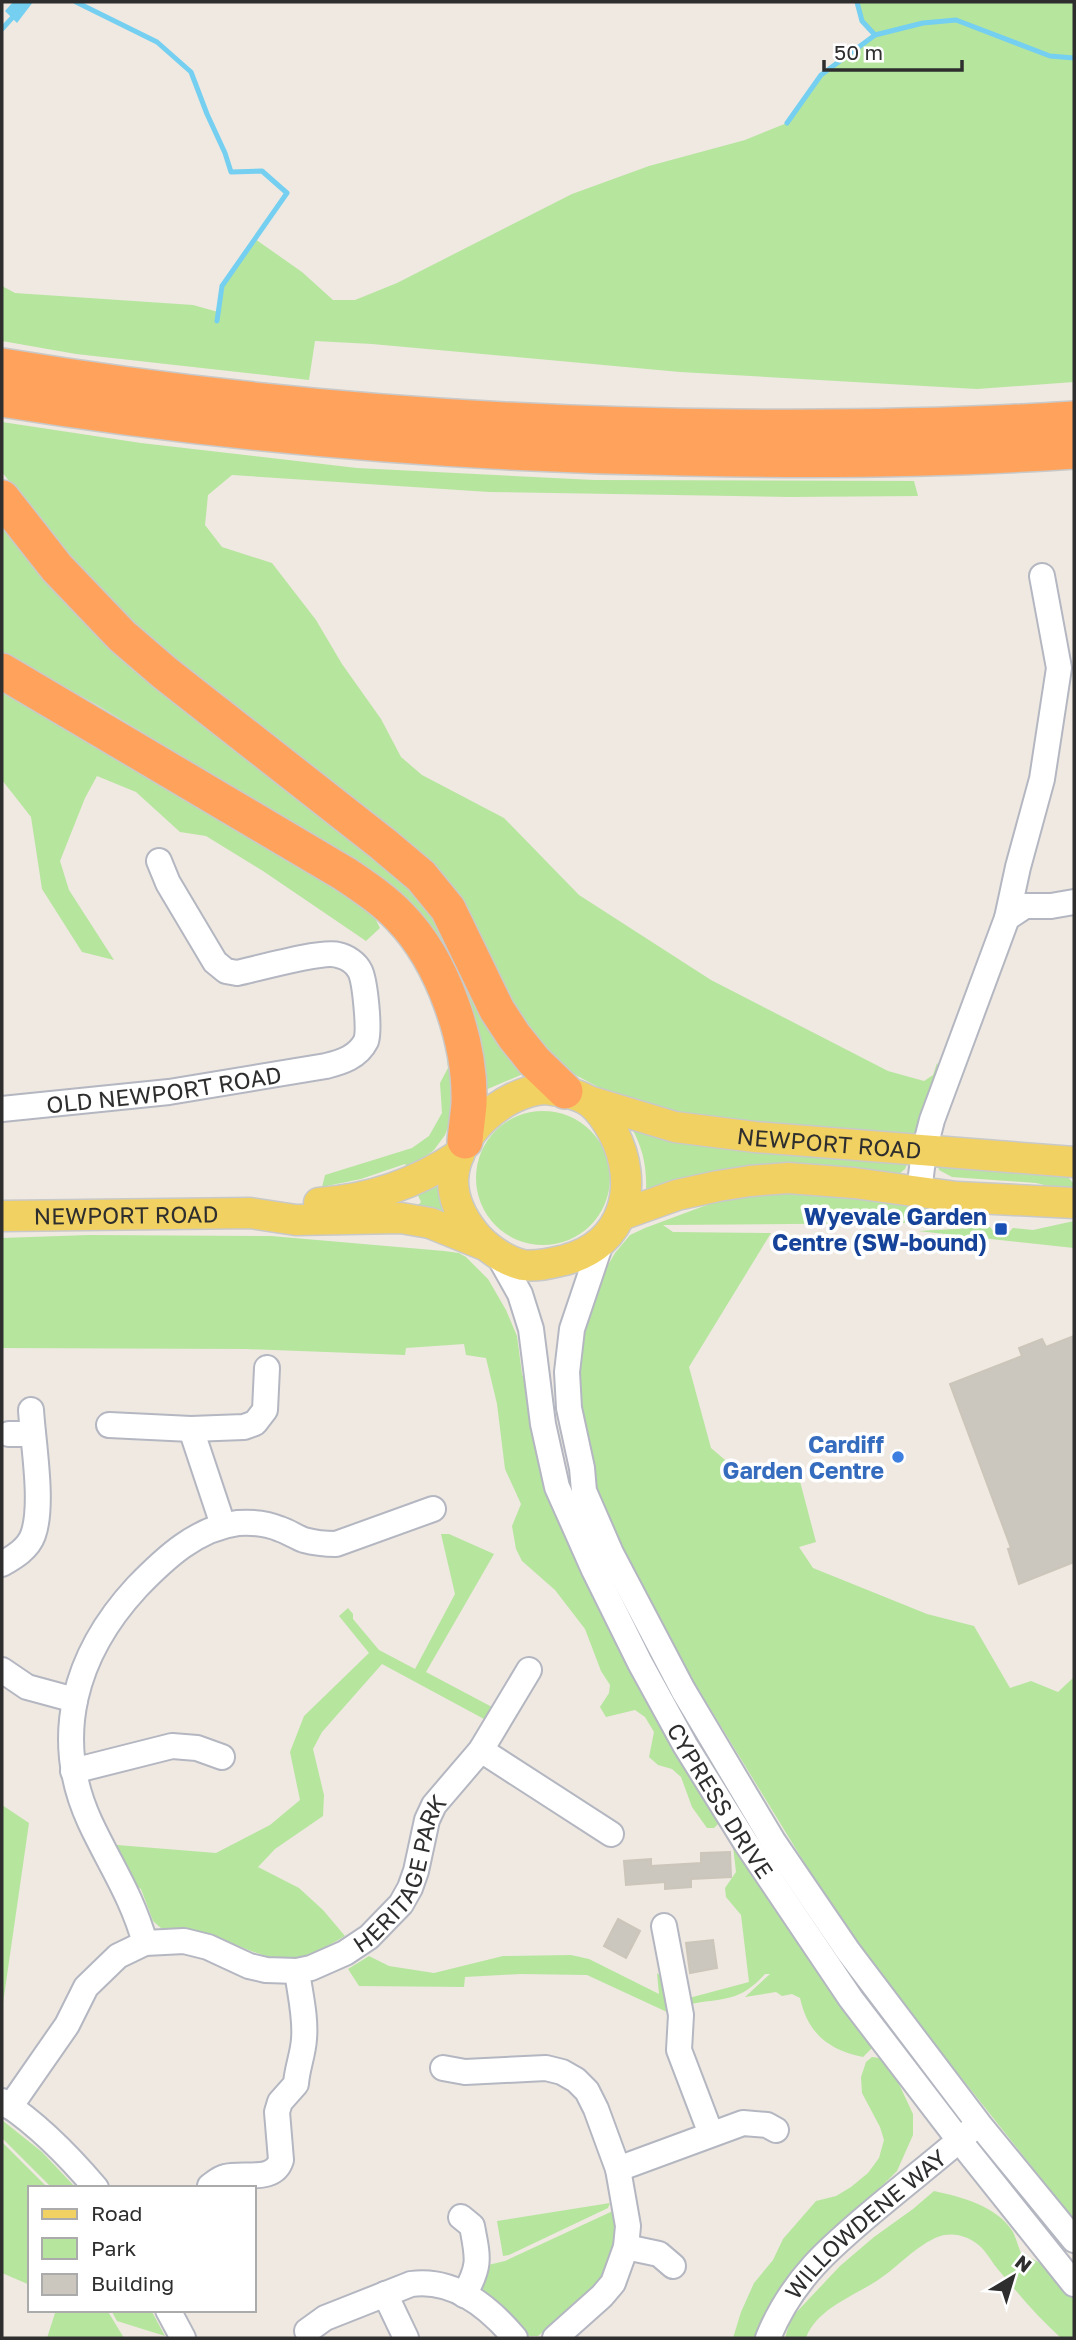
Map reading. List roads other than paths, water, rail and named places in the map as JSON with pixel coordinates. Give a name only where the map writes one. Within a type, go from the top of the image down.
[{"type":"highway","points":[[2,366],[163,390],[275,402],[561,423],[841,427],[1074,419]]},
{"type":"highway","points":[[2,399],[177,424],[363,443],[596,457],[815,460],[1074,451]]},
{"type":"highway","points":[[2,498],[57,568],[122,636],[421,876],[448,909],[497,1010],[514,1036],[534,1060],[577,1096]]},
{"type":"highway","points":[[2,671],[345,874],[380,898],[401,917],[431,961],[449,998],[458,1027],[469,1102],[462,1148]]},
{"type":"main road","points":[[545,1089],[577,1096],[605,1118],[623,1154],[627,1183],[621,1215],[601,1243],[572,1258],[538,1265],[522,1265],[490,1248],[465,1222],[457,1205],[453,1180],[462,1148],[482,1121],[499,1106],[520,1094],[545,1089]]},
{"type":"main road","name":"NEWPORT ROAD","points":[[577,1096],[675,1127],[755,1137],[1074,1162]]},
{"type":"main road","name":"NEWPORT ROAD","points":[[2,1216],[250,1213],[348,1200],[387,1192],[429,1174],[462,1148]]},
{"type":"main road","name":"NEWPORT ROAD","points":[[621,1215],[677,1195],[750,1181],[788,1178],[854,1183],[987,1200],[1074,1203]]},
{"type":"main road","name":"NEWPORT ROAD","points":[[250,1213],[296,1220],[413,1220],[430,1223],[490,1248]]},
{"type":"street","points":[[919,1192],[924,1151],[932,1121],[1007,918],[1042,779],[1059,668],[1042,576]]},
{"type":"street","name":"OLD NEWPORT ROAD","points":[[2,1108],[169,1092],[326,1066],[346,1061],[358,1052],[366,1040],[368,1023],[360,972],[352,961],[337,954],[321,955],[237,973],[226,971],[215,962],[168,883],[159,861]]},
{"type":"street","points":[[1007,918],[1025,906],[1051,906],[1074,902]]},
{"type":"street","name":"CYPRESS DRIVE","points":[[601,1243],[572,1329],[567,1372],[569,1409],[584,1490],[611,1553],[683,1690],[773,1841],[848,1951],[979,2124],[1074,2240]]},
{"type":"street","name":"CYPRESS DRIVE","points":[[490,1248],[520,1294],[531,1329],[543,1424],[557,1487],[640,1663],[685,1745],[753,1854],[851,1999],[1074,2284]]},
{"type":"street","points":[[109,1425],[191,1429],[244,1427],[255,1423],[265,1410],[267,1368]]},
{"type":"street","points":[[2,1564],[27,1547],[47,1514],[24,1426]]},
{"type":"street","points":[[191,1429],[223,1525]]},
{"type":"street","points":[[145,1943],[127,1891],[89,1819],[70,1749],[75,1700],[94,1648],[128,1597],[160,1564],[187,1542],[223,1525],[260,1524],[279,1528],[319,1544],[336,1544],[433,1509]]},
{"type":"street","points":[[2,1670],[27,1687],[75,1700]]},
{"type":"street","name":"HERITAGE PARK","points":[[6,2104],[67,2025],[86,1987],[118,1956],[145,1943],[184,1941],[208,1947],[249,1966],[266,1970],[297,1971],[311,1968],[355,1948],[369,1937],[401,1904],[416,1871],[427,1820],[434,1805],[481,1750],[529,1670]]},
{"type":"street","points":[[74,1770],[172,1746],[197,1748],[222,1757]]},
{"type":"street","points":[[481,1750],[611,1834]]},
{"type":"street","points":[[664,1926],[681,2015],[679,2050],[711,2134]]},
{"type":"street","points":[[210,2186],[223,2177],[273,2174],[279,2168],[281,2160],[277,2112],[280,2102],[296,2084],[304,2043],[305,2022],[297,1971]]},
{"type":"street","points":[[443,2068],[465,2072],[546,2068],[562,2072],[576,2080],[587,2091],[618,2169],[628,2226],[626,2247],[612,2283],[602,2296],[555,2338]]},
{"type":"street","points":[[6,2104],[63,2150],[94,2186]]},
{"type":"street","points":[[618,2169],[743,2123],[755,2122],[776,2130]]},
{"type":"street","name":"WILLOWDENE WAY","points":[[768,2338],[790,2295],[828,2248],[979,2124]]},
{"type":"street","points":[[461,2217],[472,2226],[478,2260],[476,2272],[464,2295]]},
{"type":"street","points":[[626,2247],[659,2254],[673,2266]]},
{"type":"street","points":[[307,2331],[325,2318],[411,2284],[423,2282],[450,2286],[482,2306],[515,2338]]},
{"type":"street","points":[[385,2294],[406,2338]]},
{"type":"street","points":[[169,2312],[183,2338]]},
{"type":"water","points":[[13,2],[33,2],[17,23],[5,11]]},
{"type":"waterway","points":[[76,2],[157,42],[191,72],[231,172],[262,171],[287,193],[222,286],[217,321]]},
{"type":"waterway","points":[[857,2],[862,21],[875,35]]},
{"type":"waterway","points":[[2,29],[12,18]]},
{"type":"waterway","points":[[787,123],[821,75],[875,35],[923,23],[956,20],[1050,56],[1074,58]]},
{"type":"place","name":"Wyevale Garden Centre (SW-bound)","points":[[1001,1229]]},
{"type":"place","name":"Cardiff Garden Centre","points":[[898,1457]]}]
